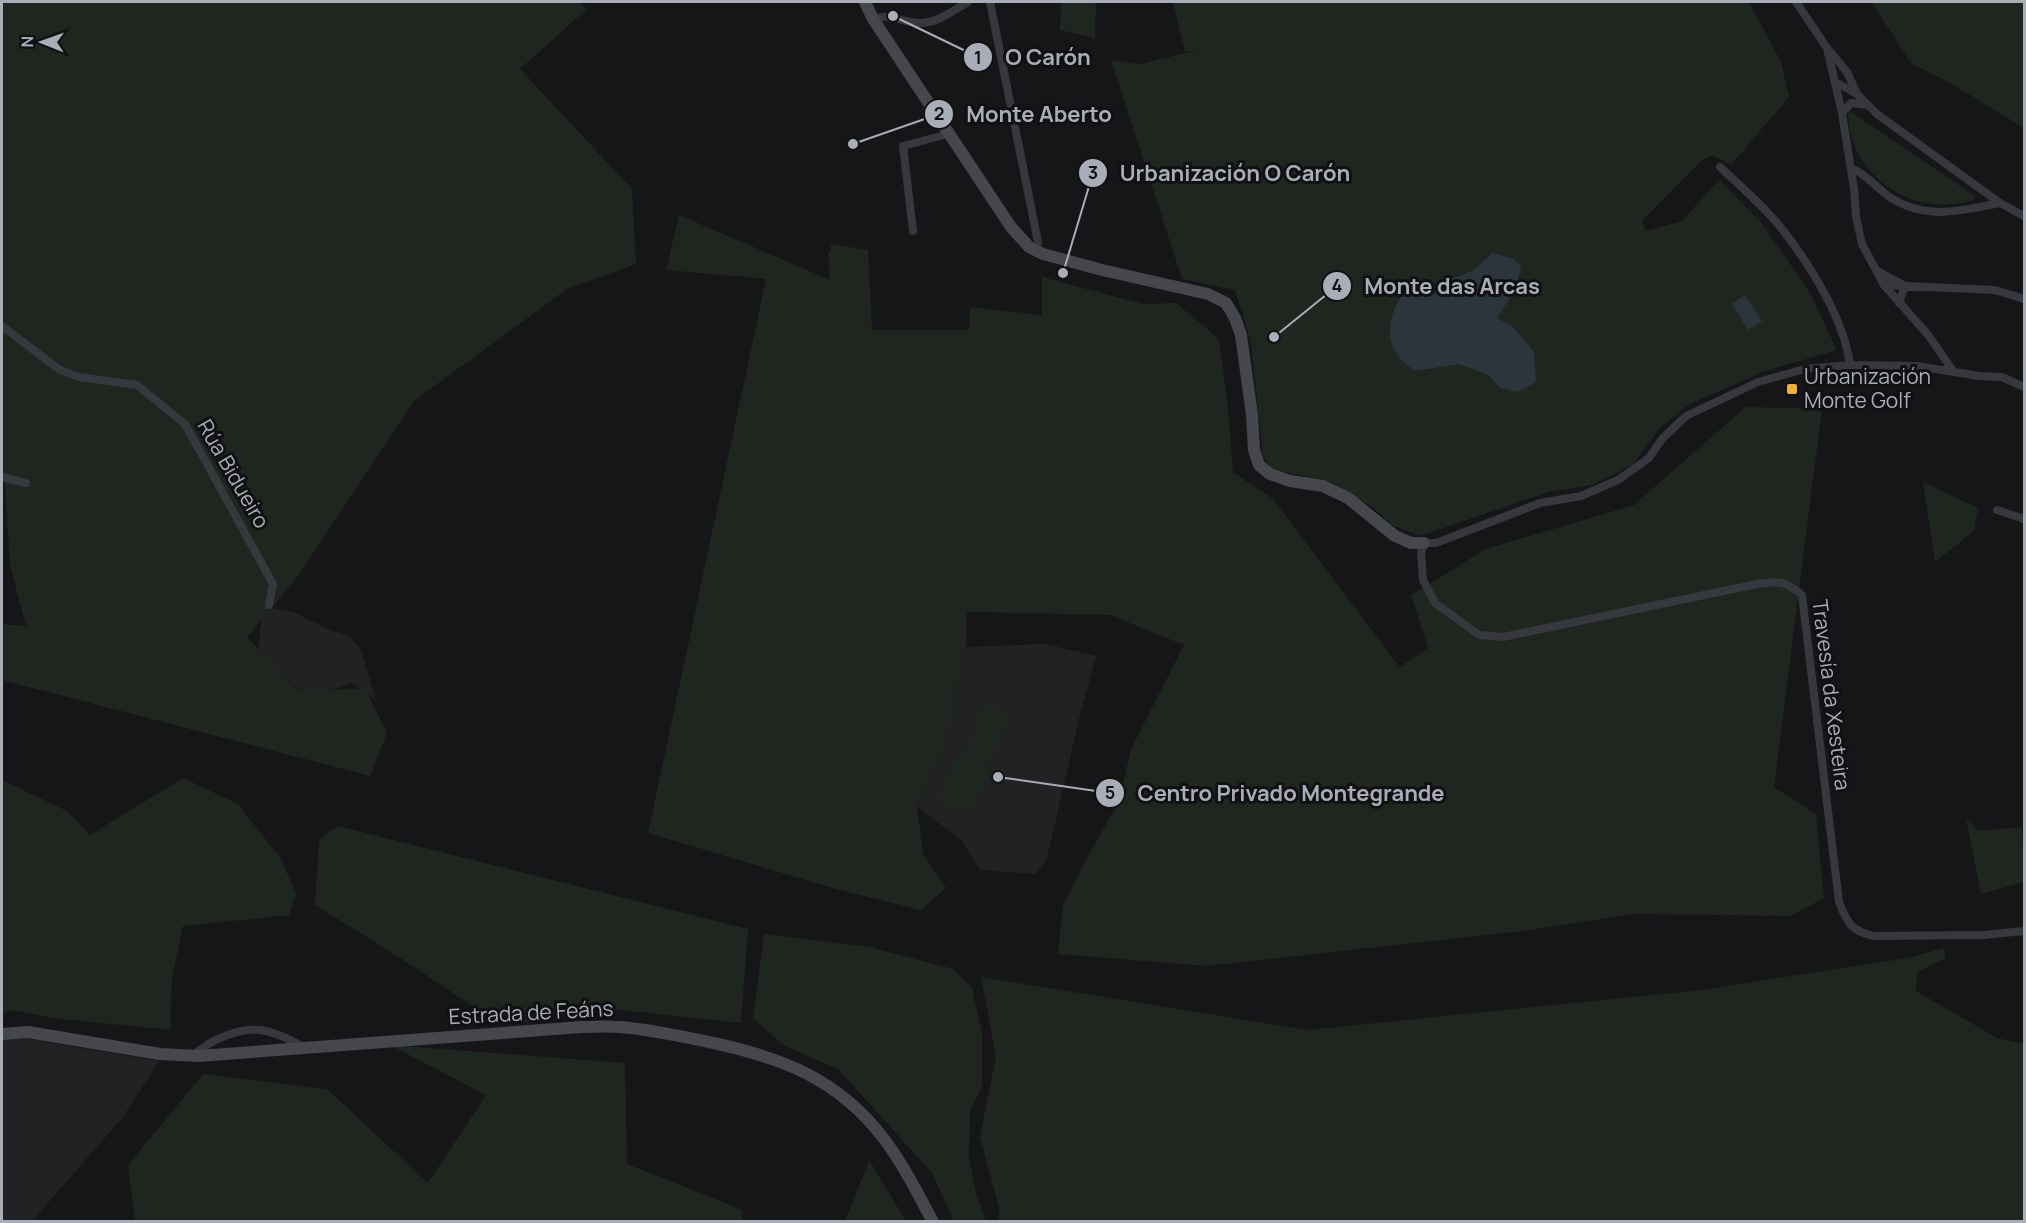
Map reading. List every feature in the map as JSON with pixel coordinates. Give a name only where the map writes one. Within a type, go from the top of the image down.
[{"type":"street","points":[[856,2],[873,19]]},
{"type":"street","points":[[865,2],[873,19],[948,134],[1011,227],[1029,247],[1043,254],[1094,268],[1208,294],[1226,303],[1241,335],[1252,415],[1254,450],[1259,465],[1270,474],[1290,481],[1323,486],[1348,498],[1395,536],[1411,543],[1436,543],[1540,503],[1581,496],[1618,480],[1650,458],[1662,439],[1686,416],[1758,382],[1805,369],[1850,365],[1917,366],[1979,376],[2002,377],[2025,387]]},
{"type":"street","points":[[872,2],[873,19]]},
{"type":"street","points":[[873,19],[883,16],[920,23],[935,20],[968,2]]},
{"type":"street","points":[[990,2],[1038,242],[1035,250]]},
{"type":"street","points":[[1796,2],[1827,48],[1847,72],[1857,94]]},
{"type":"street","points":[[1827,48],[1837,83],[1848,150],[1856,160],[1854,189],[1856,217],[1862,244],[1884,285],[1929,336],[1953,371]]},
{"type":"street","points":[[1837,83],[1857,94],[1877,114],[2000,203],[2025,216]]},
{"type":"street","points":[[1842,113],[1851,104],[1868,105]]},
{"type":"street","points":[[913,231],[903,146],[948,134]]},
{"type":"street","points":[[1720,167],[1782,228],[1822,288],[1838,323],[1850,365]]},
{"type":"street","points":[[1855,170],[1900,203],[1936,213],[1959,212],[2000,203]]},
{"type":"street","points":[[1854,189],[1860,181],[1870,182]]},
{"type":"street","points":[[1876,270],[1905,286]]},
{"type":"street","points":[[1884,285],[1995,290],[2025,299]]},
{"type":"street","points":[[1899,303],[1905,286]]},
{"type":"street","name":"Rúa Bidueiro","points":[[2,327],[60,370],[79,377],[137,385],[185,424],[273,584],[269,604]]},
{"type":"street","points":[[2,477],[26,483]]},
{"type":"street","points":[[1997,510],[2025,519]]},
{"type":"street","name":"Travesía da Xesteira","points":[[1424,543],[1421,553],[1423,580],[1435,603],[1479,635],[1503,637],[1777,581],[1792,586],[1802,595],[1839,902],[1846,919],[1856,932],[1873,936],[1983,935],[2025,931]]},
{"type":"street","name":"Estrada de Feáns","points":[[2,1034],[28,1032],[160,1054],[193,1056],[582,1027],[618,1027],[662,1032],[746,1050],[782,1061],[839,1093],[885,1139],[933,1221]]},
{"type":"street","name":"Estrada de Feáns","points":[[193,1056],[207,1046],[235,1033],[259,1030],[287,1038],[305,1048]]},
{"type":"shaded area","points":[[2,2],[580,2],[587,9],[520,69],[632,189],[636,264],[567,289],[414,401],[298,576],[247,637],[300,692],[365,688],[387,733],[370,776],[2,680],[2,624],[26,626],[10,565],[4,472],[2,472]]},
{"type":"shaded area","points":[[1061,2],[1096,2],[1095,38],[1060,30]]},
{"type":"shaded area","points":[[1173,2],[1749,2],[1781,62],[1789,97],[1731,165],[1712,155],[1701,161],[1642,221],[1646,231],[1682,221],[1719,180],[1761,222],[1810,293],[1837,350],[1765,371],[1688,405],[1660,428],[1632,465],[1592,485],[1549,492],[1420,536],[1392,525],[1372,507],[1331,482],[1272,469],[1263,456],[1251,342],[1235,290],[1182,279],[1111,60],[1140,64],[1199,50],[1185,52]]},
{"type":"shaded area","points":[[1871,2],[2024,2],[2024,128],[1947,81],[1911,63]]},
{"type":"shaded area","points":[[1851,112],[1975,196],[1974,200],[1956,204],[1920,202],[1888,187],[1874,176],[1854,145],[1848,113]]},
{"type":"shaded area","points":[[679,215],[830,280],[828,251],[831,251],[831,244],[868,250],[872,330],[969,330],[970,307],[1042,315],[1042,277],[1143,304],[1176,303],[1219,339],[1228,407],[1233,472],[1273,499],[1400,667],[1428,648],[1411,595],[1486,549],[1634,505],[1746,407],[1822,409],[1774,787],[1816,814],[1824,898],[1791,916],[1635,914],[1523,931],[1206,966],[1058,954],[1063,905],[1119,802],[1131,749],[1184,645],[1110,615],[967,612],[966,647],[945,749],[917,806],[923,854],[946,888],[921,910],[836,889],[648,833],[766,279],[666,270]]},
{"type":"shaded area","points":[[1492,253],[1512,258],[1521,266],[1517,287],[1497,318],[1512,326],[1534,352],[1536,382],[1518,392],[1501,388],[1487,374],[1458,364],[1415,371],[1399,357],[1391,339],[1392,316],[1402,295],[1433,295],[1442,282],[1473,271]]},
{"type":"shaded area","points":[[1745,295],[1762,321],[1748,330],[1732,304]]},
{"type":"shaded area","points":[[1923,482],[1978,508],[1974,531],[1935,562]]},
{"type":"shaded area","points":[[263,606],[295,613],[330,630],[349,636],[361,650],[376,700],[351,682],[310,700],[258,651]]},
{"type":"shaded area","points":[[1045,644],[1096,656],[1047,858],[1036,874],[980,870],[961,840],[917,806],[945,749],[966,647]]},
{"type":"shaded area","points":[[985,703],[1010,713],[989,764],[964,754]]},
{"type":"shaded area","points":[[956,753],[991,767],[972,814],[937,801]]},
{"type":"shaded area","points":[[183,778],[238,804],[281,859],[296,894],[289,915],[183,926],[172,979],[170,1030],[52,1018],[13,1010],[2,1014],[2,780],[67,811],[90,835]]},
{"type":"shaded area","points":[[1966,819],[1978,831],[2022,827],[2024,882],[1981,894]]},
{"type":"shaded area","points":[[338,826],[748,929],[741,1023],[593,1007],[529,1023],[492,1019],[315,905],[319,840]]},
{"type":"shaded area","points":[[764,934],[870,947],[953,969],[972,988],[982,1033],[982,1086],[970,1111],[969,1158],[976,1193],[986,1221],[954,1221],[932,1173],[838,1069],[785,1046],[753,1019]]},
{"type":"shaded area","points":[[1944,948],[1946,958],[1917,972],[1916,991],[1997,1038],[2024,1044],[2024,1221],[999,1221],[999,1208],[980,1137],[996,1057],[981,977],[1308,1030],[1701,990],[1907,958]]},
{"type":"shaded area","points":[[28,1039],[159,1061],[123,1117],[32,1221],[2,1221],[2,1040]]},
{"type":"shaded area","points":[[390,1045],[625,1063],[627,1164],[743,1210],[741,1222],[135,1221],[128,1165],[203,1074],[327,1089],[428,1183],[486,1095]]},
{"type":"shaded area","points":[[869,1160],[906,1221],[845,1221]]},
{"type":"place","name":"O Carón","points":[[893,16]]},
{"type":"place","name":"Monte Aberto","points":[[853,144]]},
{"type":"place","name":"Urbanización O Carón","points":[[1063,273]]},
{"type":"place","name":"Monte das Arcas","points":[[1274,337]]},
{"type":"place","name":"Urbanización Monte Golf","points":[[1792,389]]},
{"type":"place","name":"Centro Privado Montegrande","points":[[998,777]]}]
